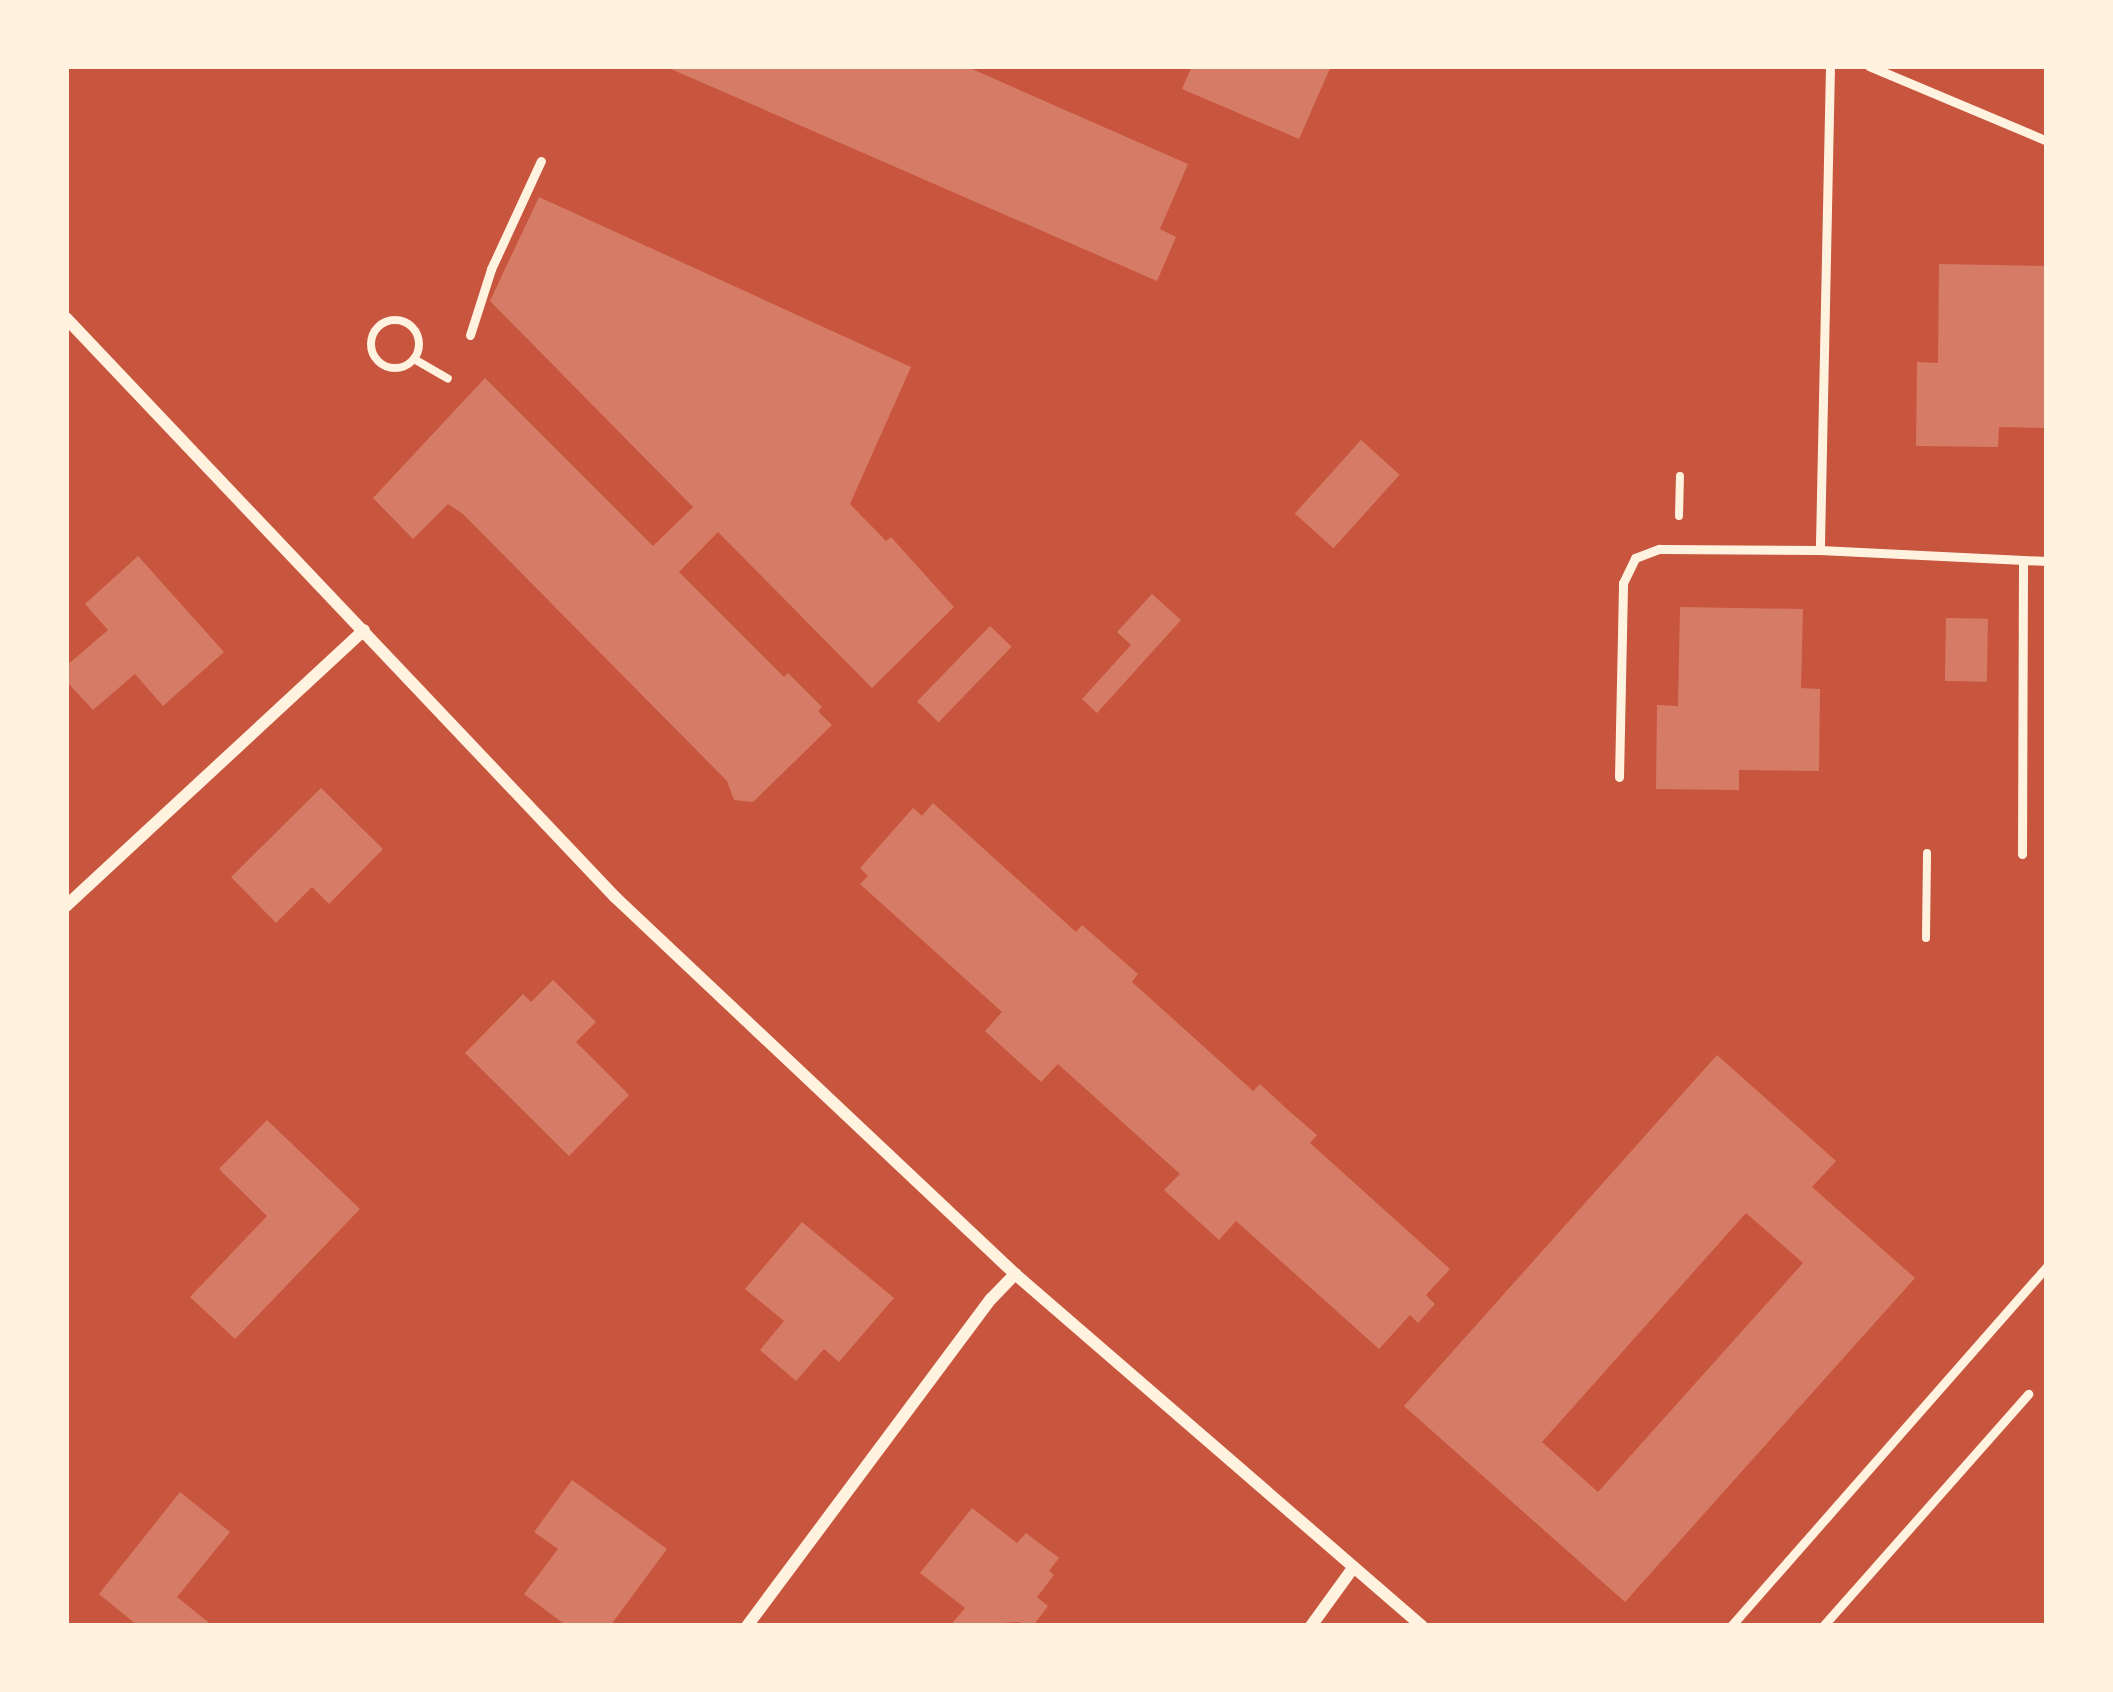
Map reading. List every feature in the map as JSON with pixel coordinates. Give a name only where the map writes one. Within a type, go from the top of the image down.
[{"type":"street","points":[[66,318],[615,897],[1015,1274],[1422,1626]]},
{"type":"street","points":[[66,906],[364,629]]},
{"type":"street","points":[[747,1626],[991,1299],[1015,1274]]},
{"type":"street","points":[[1311,1626],[1353,1568]]},
{"type":"lane","points":[[1820,550],[1830,66]]},
{"type":"lane","points":[[1869,66],[2047,141]]},
{"type":"lane","points":[[470,335],[491,269],[541,160]]},
{"type":"lane","points":[[1619,777],[1622,583],[1635,558],[1659,549],[1820,550],[2047,561]]},
{"type":"lane","points":[[2021,854],[2023,560]]},
{"type":"lane","points":[[1731,1626],[2047,1266]]},
{"type":"lane","points":[[1823,1626],[2028,1394]]},
{"type":"path","points":[[399,319],[410,324],[420,347],[414,359],[404,368],[379,363],[370,340],[375,328],[399,319]]},
{"type":"path","points":[[414,359],[448,380]]},
{"type":"path","points":[[1926,938],[1928,853]]},
{"type":"building","points":[[664,66],[965,66],[1188,164],[1160,229],[1176,237],[1157,281]]},
{"type":"building","points":[[1192,66],[1331,66],[1299,139],[1182,89]]},
{"type":"building","points":[[539,197],[911,367],[850,504],[886,541],[891,537],[954,607],[872,688],[718,532],[679,572],[784,677],[788,673],[822,707],[818,711],[832,725],[753,802],[734,800],[727,781],[463,514],[448,504],[413,539],[373,498],[485,378],[653,546],[693,507],[490,301]]},
{"type":"building","points":[[1939,264],[2047,266],[2047,428],[1999,427],[1998,447],[1916,446],[1917,362],[1938,363]]},
{"type":"building","points":[[1361,440],[1400,475],[1333,548],[1295,514]]},
{"type":"building","points":[[138,556],[224,652],[163,706],[135,674],[93,710],[66,681],[66,666],[108,630],[85,604]]},
{"type":"building","points":[[1152,594],[1181,620],[1097,713],[1082,699],[1131,645],[1117,632]]},
{"type":"building","points":[[1680,607],[1803,609],[1801,688],[1820,689],[1819,771],[1739,770],[1739,790],[1656,789],[1657,705],[1678,706]]},
{"type":"building","points":[[1946,618],[1988,619],[1987,682],[1945,681]]},
{"type":"building","points":[[990,626],[1012,647],[939,722],[917,702]]},
{"type":"building","points":[[321,788],[383,849],[329,904],[312,887],[276,923],[231,877]]},
{"type":"building","points":[[933,803],[1076,932],[1082,925],[1138,974],[1132,982],[1253,1091],[1260,1084],[1317,1135],[1310,1143],[1450,1269],[1426,1295],[1435,1304],[1418,1323],[1410,1315],[1379,1349],[1236,1221],[1219,1240],[1164,1190],[1180,1174],[1058,1064],[1041,1082],[985,1031],[1002,1012],[860,884],[868,876],[860,868],[913,808],[922,816]]},
{"type":"building","points":[[553,980],[596,1022],[576,1042],[629,1095],[569,1156],[465,1053],[523,994],[531,1002]]},
{"type":"building","points":[[1717,1055],[1836,1161],[1812,1187],[1915,1278],[1625,1602],[1404,1406]],"holes":[[[1746,1213],[1803,1263],[1598,1492],[1542,1442]]]},
{"type":"building","points":[[267,1120],[360,1209],[235,1339],[190,1297],[267,1216],[219,1169]]},
{"type":"building","points":[[802,1222],[894,1298],[839,1362],[824,1349],[796,1381],[760,1350],[784,1321],[745,1289]]},
{"type":"building","points":[[572,1480],[667,1549],[610,1626],[567,1626],[524,1594],[558,1549],[534,1532]]},
{"type":"building","points":[[180,1492],[230,1532],[177,1597],[213,1626],[138,1626],[99,1594]]},
{"type":"building","points":[[972,1508],[1017,1543],[1026,1533],[1059,1558],[1049,1571],[1054,1575],[1037,1597],[1048,1606],[1033,1626],[1018,1622],[950,1626],[965,1608],[920,1573]]}]
